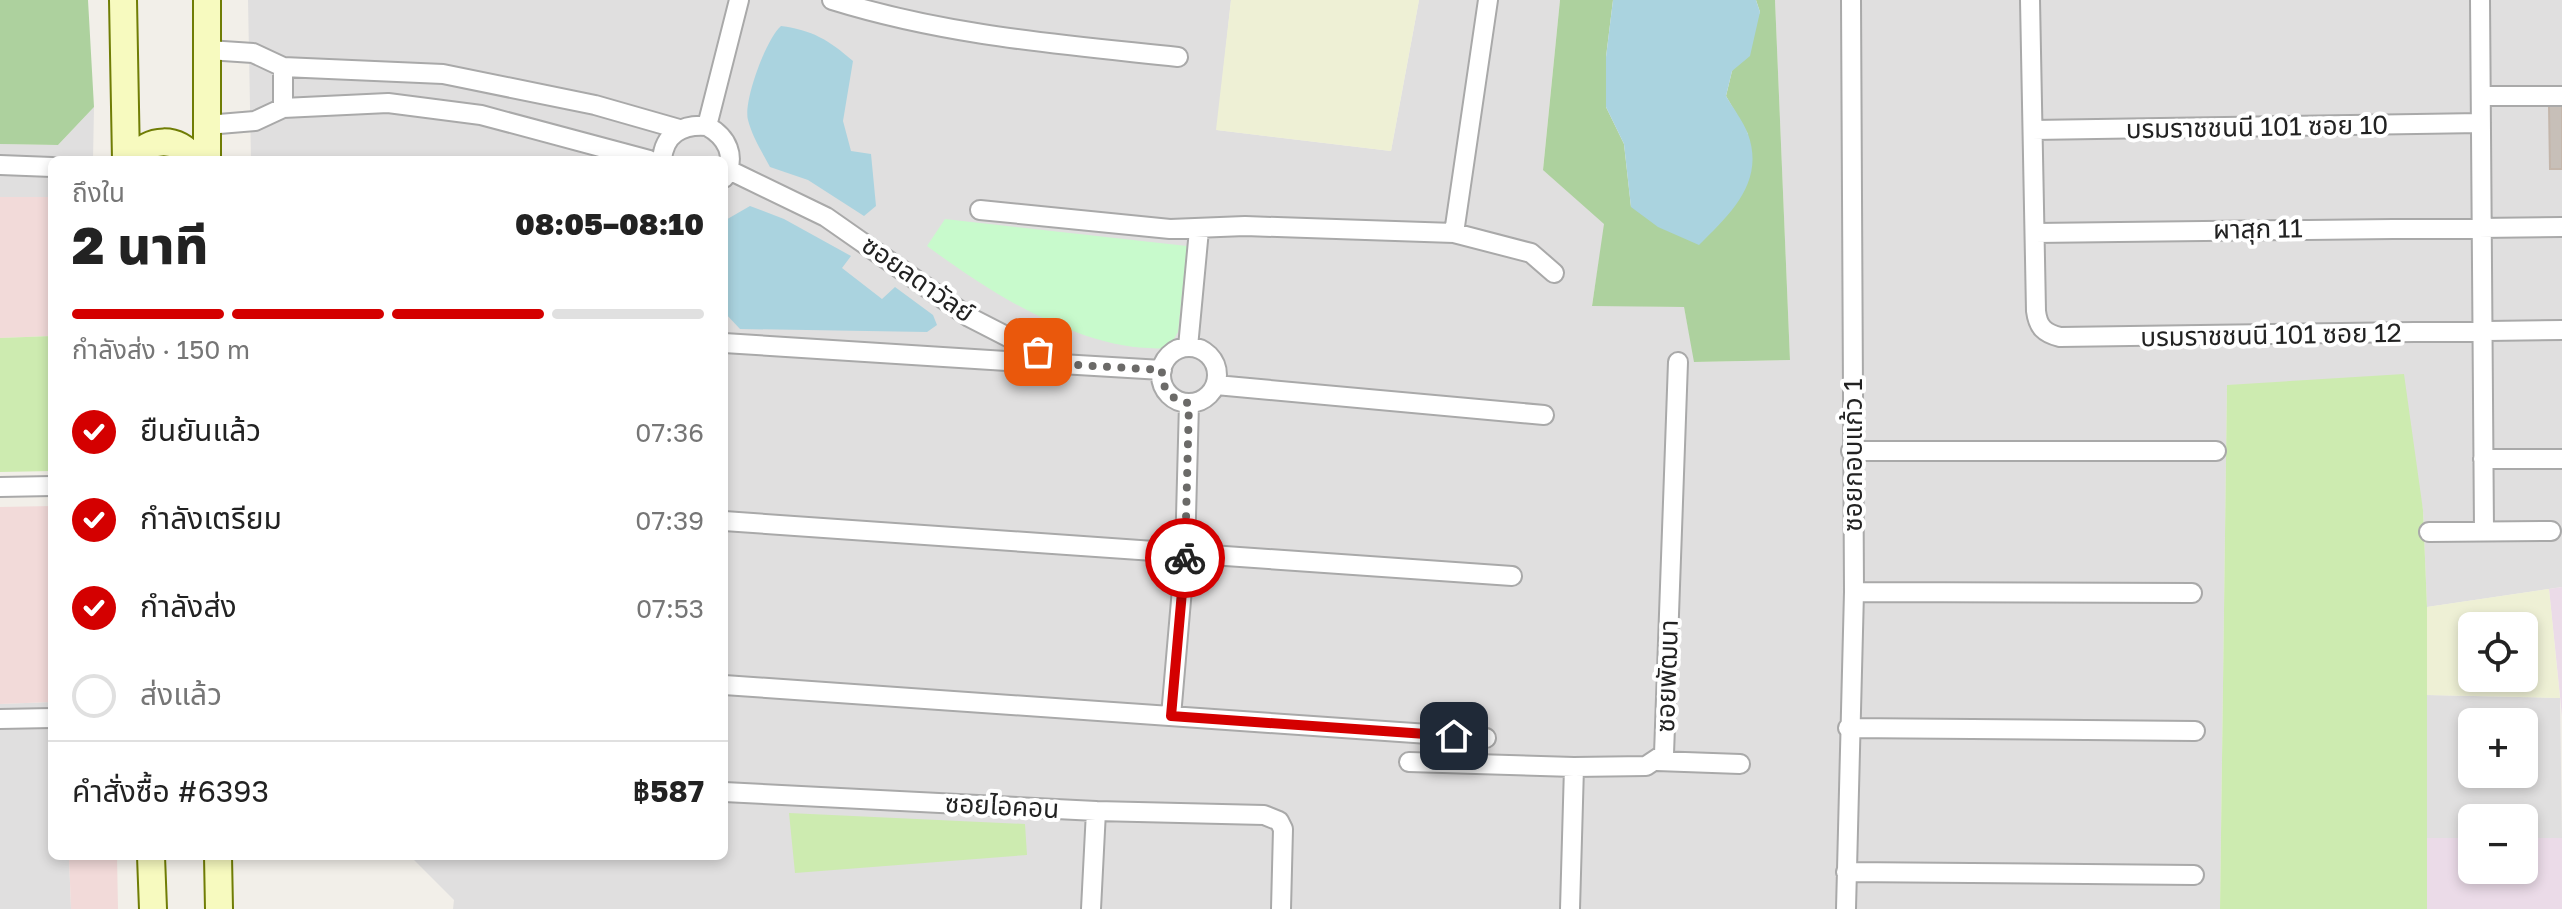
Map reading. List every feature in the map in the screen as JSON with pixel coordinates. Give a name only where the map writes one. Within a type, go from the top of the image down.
[{"type":"main road","points":[[123,0],[129,156]]},
{"type":"main road","points":[[207,0],[207,156]]},
{"type":"main road","points":[[134,156],[146,146],[169,142],[181,145],[191,156]]},
{"type":"main road","points":[[151,860],[153,909]]},
{"type":"main road","points":[[218,860],[219,909]]},
{"type":"street","points":[[208,50],[253,53],[283,67],[443,74],[595,105],[679,129],[707,126],[739,0]]},
{"type":"street","points":[[832,0],[901,21],[963,33],[1178,57]]},
{"type":"street","points":[[1454,233],[1488,0]]},
{"type":"street","name":"ซอยกอบแก้ว 1","points":[[1846,909],[1848,728],[1854,592],[1851,0]]},
{"type":"street","points":[[2030,0],[2035,233]]},
{"type":"street","points":[[2480,0],[2484,531]]},
{"type":"street","points":[[283,67],[283,108]]},
{"type":"street","points":[[2482,96],[2562,96]]},
{"type":"street","points":[[207,125],[255,121],[283,108],[388,103],[431,107],[506,121],[634,156]]},
{"type":"street","name":"บรมราชชนนี 101 ซอย 10","points":[[2033,130],[2481,123]]},
{"type":"street","name":"ซอยลดาวัลย์","points":[[707,126],[727,143],[727,156]]},
{"type":"street","points":[[663,156],[669,138],[679,129]]},
{"type":"street","points":[[0,165],[48,167]]},
{"type":"street","name":"ซอยลดาวัลย์","points":[[728,175],[826,217],[969,317],[1061,364],[1162,370]]},
{"type":"street","points":[[980,210],[1199,230],[1245,226],[1454,233],[1531,253],[1554,273]]},
{"type":"street","name":"ผาสุก 11","points":[[2035,233],[2562,227]]},
{"type":"street","points":[[1188,347],[1199,230]]},
{"type":"street","name":"บรมราชชนนี 101 ซอย 12","points":[[2035,233],[2038,324],[2047,334],[2060,337],[2562,330]]},
{"type":"street","points":[[728,343],[1061,364]]},
{"type":"street","points":[[1188,347],[1210,356],[1217,375],[1216,385],[1202,400],[1189,403],[1171,397],[1164,388],[1162,370],[1168,357],[1188,347]]},
{"type":"street","name":"ซอยพัฒนา","points":[[1409,762],[1646,766],[1664,754],[1678,362]]},
{"type":"street","points":[[1216,385],[1544,415]]},
{"type":"street","points":[[1171,716],[1185,554],[1189,403]]},
{"type":"street","points":[[1851,451],[2216,451]]},
{"type":"street","points":[[2483,459],[2562,459]]},
{"type":"street","points":[[0,487],[48,486]]},
{"type":"street","points":[[728,521],[1512,576]]},
{"type":"street","points":[[2429,532],[2551,531]]},
{"type":"street","points":[[1854,592],[2192,593]]},
{"type":"street","points":[[728,685],[1486,738]]},
{"type":"street","points":[[0,719],[48,718]]},
{"type":"street","points":[[1848,728],[2195,731]]},
{"type":"street","points":[[1657,761],[1740,764]]},
{"type":"street","points":[[1570,909],[1574,767]]},
{"type":"street","name":"ซอยไอคอน","points":[[728,792],[1096,811],[1264,815],[1279,821],[1283,829],[1281,909]]},
{"type":"street","points":[[1091,909],[1096,811]]},
{"type":"street","points":[[1846,872],[2194,875]]},
{"type":"shaded area","points":[[248,0],[1231,0],[1217,130],[1391,151],[1419,0],[1560,0],[1543,169],[1605,224],[1592,305],[1684,307],[1695,362],[1790,360],[1775,0],[2562,0],[2562,587],[2427,607],[2423,510],[2417,480],[2227,385],[2220,909],[453,909],[454,900],[414,860],[728,860],[728,156],[251,156]]},
{"type":"shaded area","points":[[94,107],[93,156],[48,156],[48,197],[0,197],[0,144],[58,145]]},
{"type":"shaded area","points":[[0,197],[48,197],[48,336],[0,338]]},
{"type":"shaded area","points":[[48,506],[48,702],[0,704],[0,507]]},
{"type":"shaded area","points":[[2562,587],[2562,716],[2549,589]]},
{"type":"shaded area","points":[[2427,695],[2560,698],[2562,838],[2538,838],[2538,804],[2458,804],[2458,838],[2427,838]]},
{"type":"shaded area","points":[[48,702],[48,860],[69,860],[71,909],[0,909],[0,704]]},
{"type":"shaded area","points":[[2427,838],[2458,838],[2458,884],[2538,884],[2538,838],[2562,838],[2562,909],[2427,909]]},
{"type":"shaded area","points":[[69,860],[117,860],[118,909],[71,909]]},
{"type":"green space","points":[[0,0],[88,0],[94,107],[58,145],[0,144]]},
{"type":"green space","points":[[1231,0],[1419,0],[1391,151],[1216,130]]},
{"type":"green space","points":[[1560,0],[1613,0],[1606,57],[1606,107],[1624,144],[1631,207],[1748,134],[1726,96],[1732,71],[1760,12],[1756,0],[1775,0],[1790,360],[1694,362],[1684,307],[1592,306],[1604,224],[1543,170]]},
{"type":"green space","points":[[945,219],[1187,246],[1178,332],[1169,348],[1137,347],[1073,331],[1041,317],[980,283],[927,246]]},
{"type":"green space","points":[[48,336],[48,471],[0,472],[0,338]]},
{"type":"green space","points":[[2404,374],[2423,510],[2427,607],[2427,909],[2220,909],[2227,385]]},
{"type":"green space","points":[[2549,589],[2560,698],[2427,695],[2427,607]]},
{"type":"green space","points":[[789,813],[1025,824],[1027,855],[795,873]]},
{"type":"water","points":[[1613,0],[1756,0],[1760,12],[1750,56],[1732,71],[1726,96],[1748,134],[1752,167],[1742,196],[1699,245],[1658,227],[1631,207],[1624,144],[1606,107],[1606,57]]},
{"type":"water","points":[[781,26],[820,37],[853,61],[843,121],[851,151],[871,154],[876,206],[864,216],[808,180],[770,167],[752,132],[747,111],[752,86],[769,44]]},
{"type":"water","points":[[750,206],[784,219],[851,256],[842,268],[882,299],[895,287],[933,315],[937,325],[927,332],[740,329],[728,316],[728,219]]},
{"type":"building","points":[[2549,106],[2562,106],[2562,169],[2550,169]]},
{"type":"way so far","points":[[1038,352],[1061,364],[1162,370],[1164,388],[1171,397],[1189,403],[1185,558]]},
{"type":"route","points":[[1185,558],[1171,716],[1454,736]]}]
